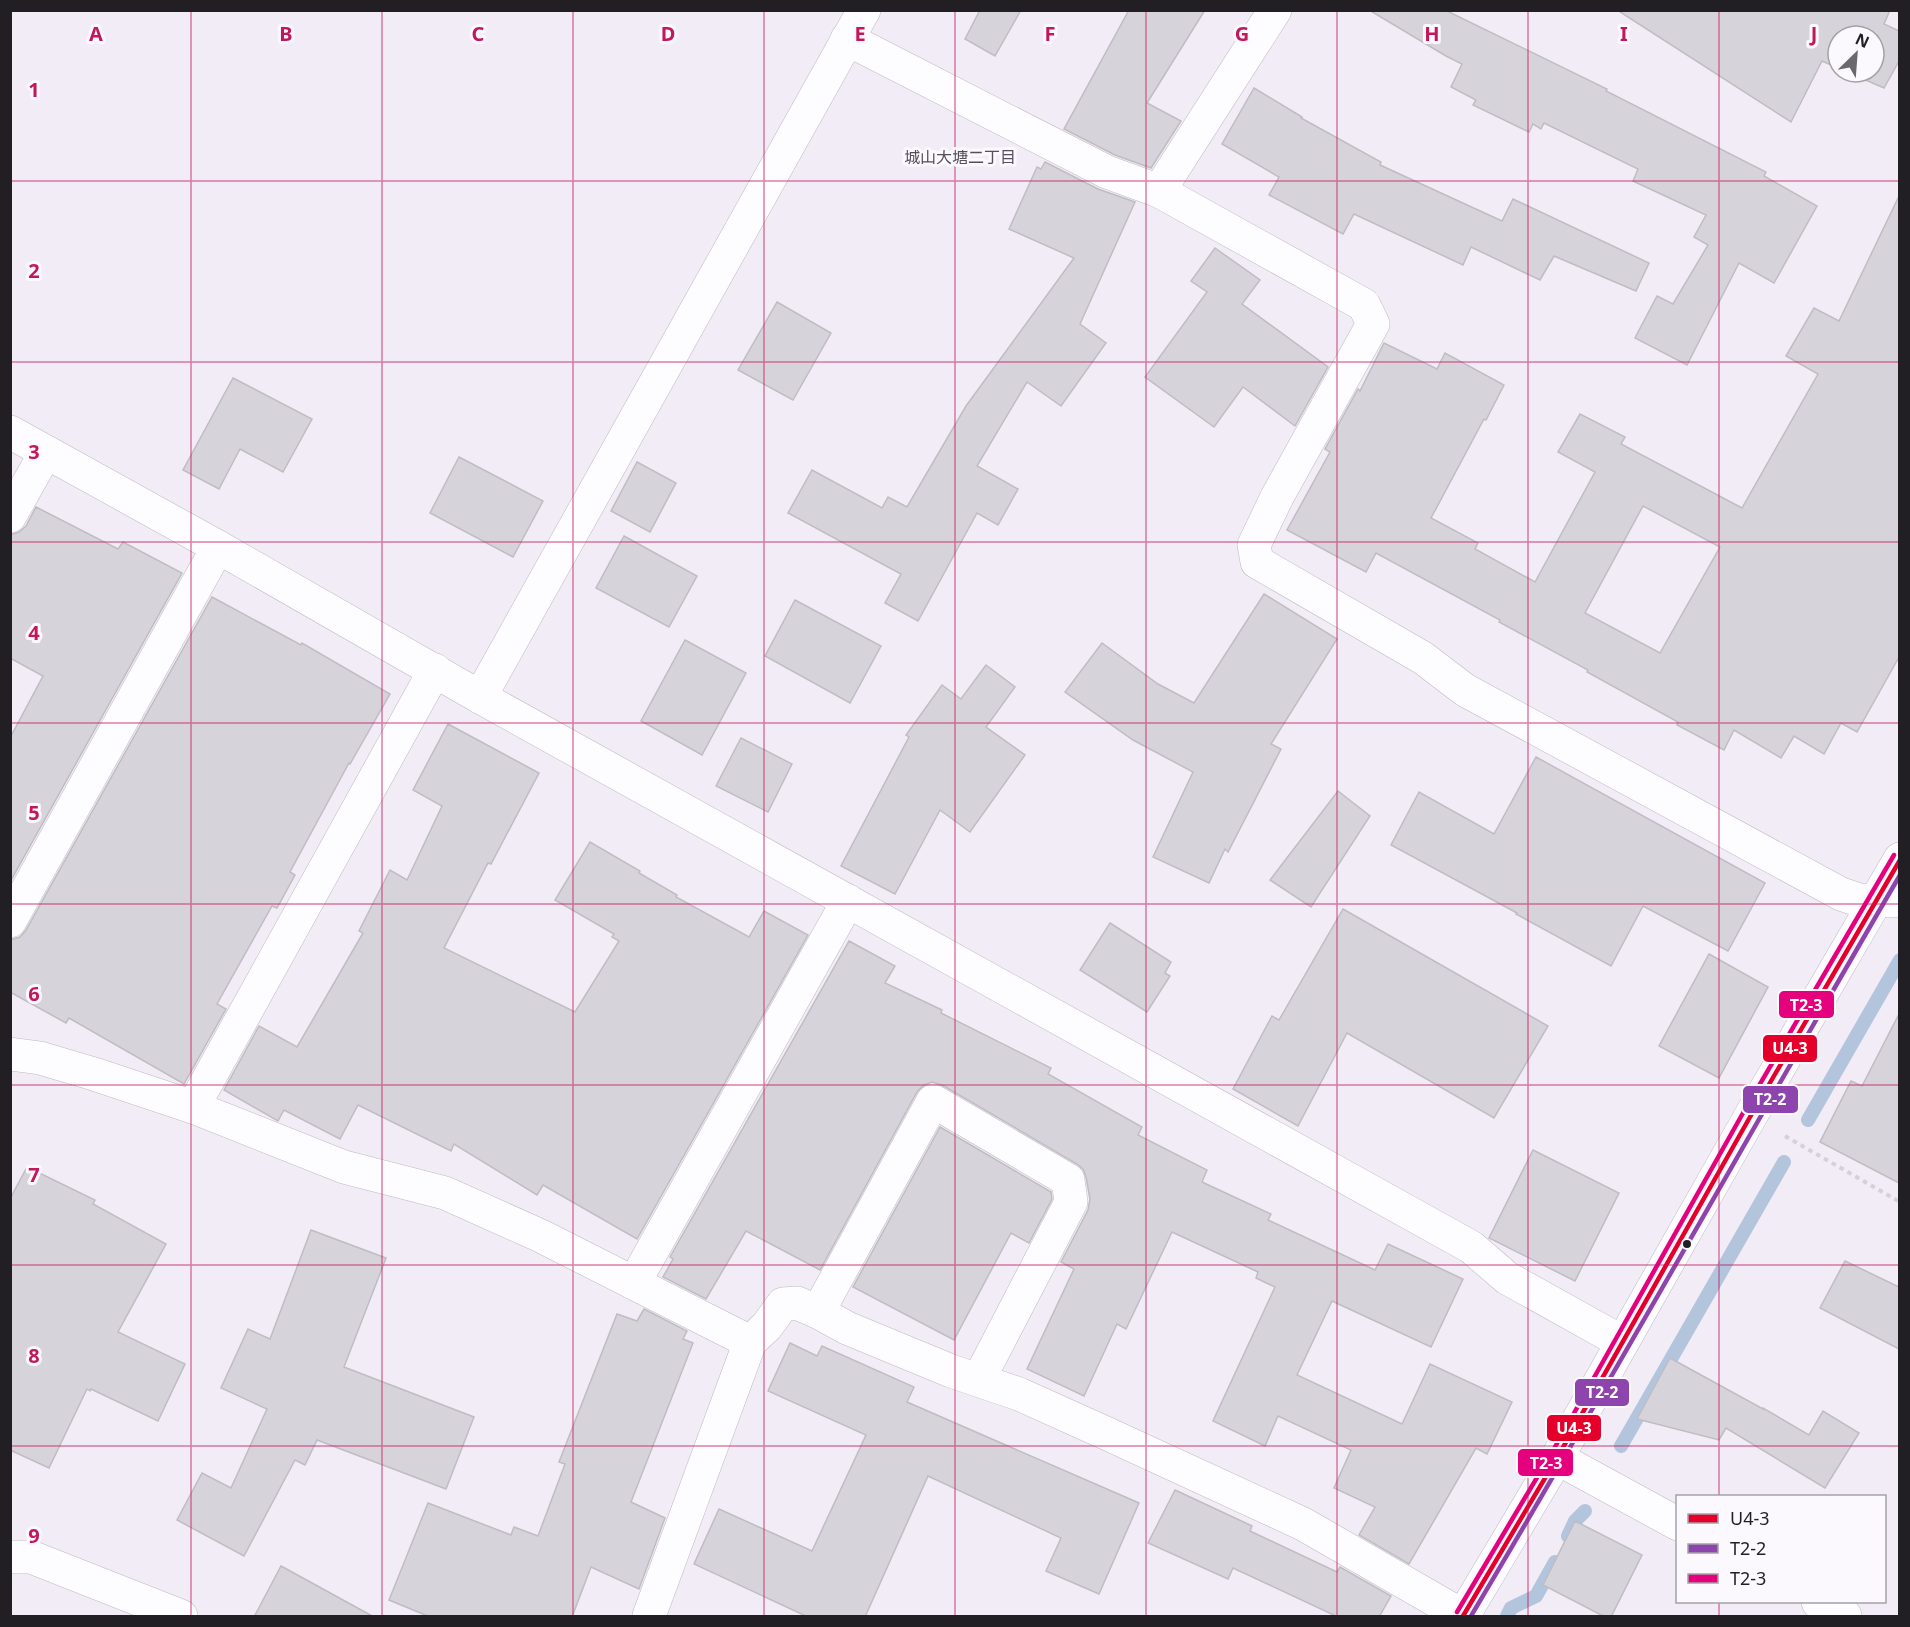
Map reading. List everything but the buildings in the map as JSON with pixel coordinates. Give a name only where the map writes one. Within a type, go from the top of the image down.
[{"type":"street","points":[[480,697],[864,10]]},
{"type":"street","points":[[1159,191],[1275,10]]},
{"type":"street","points":[[847,39],[1107,172],[1159,191],[1364,305],[1373,324],[1277,497],[1254,545],[1257,562],[1423,658],[1475,696],[1841,894],[1859,900],[1888,901]]},
{"type":"street","points":[[10,432],[218,547],[480,697],[1472,1246],[1507,1278],[1622,1342]]},
{"type":"street","points":[[10,516],[46,452]]},
{"type":"street","points":[[10,921],[218,547]]},
{"type":"street","points":[[193,1107],[435,670]]},
{"type":"street","points":[[649,1617],[658,1587],[750,1342],[767,1326],[783,1305],[797,1304],[818,1311],[847,1328],[951,1371],[1019,1394],[1303,1524],[1463,1616],[1557,1458],[1750,1117],[1888,901],[1899,859]]},
{"type":"street","points":[[634,1283],[848,901]]},
{"type":"street","points":[[10,1054],[39,1058],[193,1107],[344,1167],[445,1193],[541,1236],[750,1342]]},
{"type":"street","points":[[818,1311],[933,1101],[1068,1180],[1071,1202],[979,1379]]},
{"type":"street","points":[[1557,1458],[1676,1523]]},
{"type":"street","points":[[10,1557],[31,1557],[181,1617]]},
{"type":"street","points":[[1820,1603],[1845,1617]]},
{"type":"path","points":[[1750,1117],[1899,1202]]},
{"type":"waterway","points":[[1808,1120],[1900,960]]},
{"type":"waterway","points":[[1621,1446],[1784,1162]]},
{"type":"waterway","points":[[1568,1536],[1575,1521],[1585,1511]]},
{"type":"waterway","points":[[1507,1616],[1511,1608],[1536,1596],[1555,1562]]},
{"type":"transit line","name":"T2-3","points":[[1457,1612],[1551,1454],[1743,1113],[1894,855]]},
{"type":"transit line","name":"U4-3","points":[[1463,1616],[1557,1458],[1750,1117],[1900,860]]},
{"type":"transit line","name":"T2-2","points":[[1471,1616],[1900,875]]},
{"type":"district","name":"城山大塘二丁目","points":[[960,157]]}]
